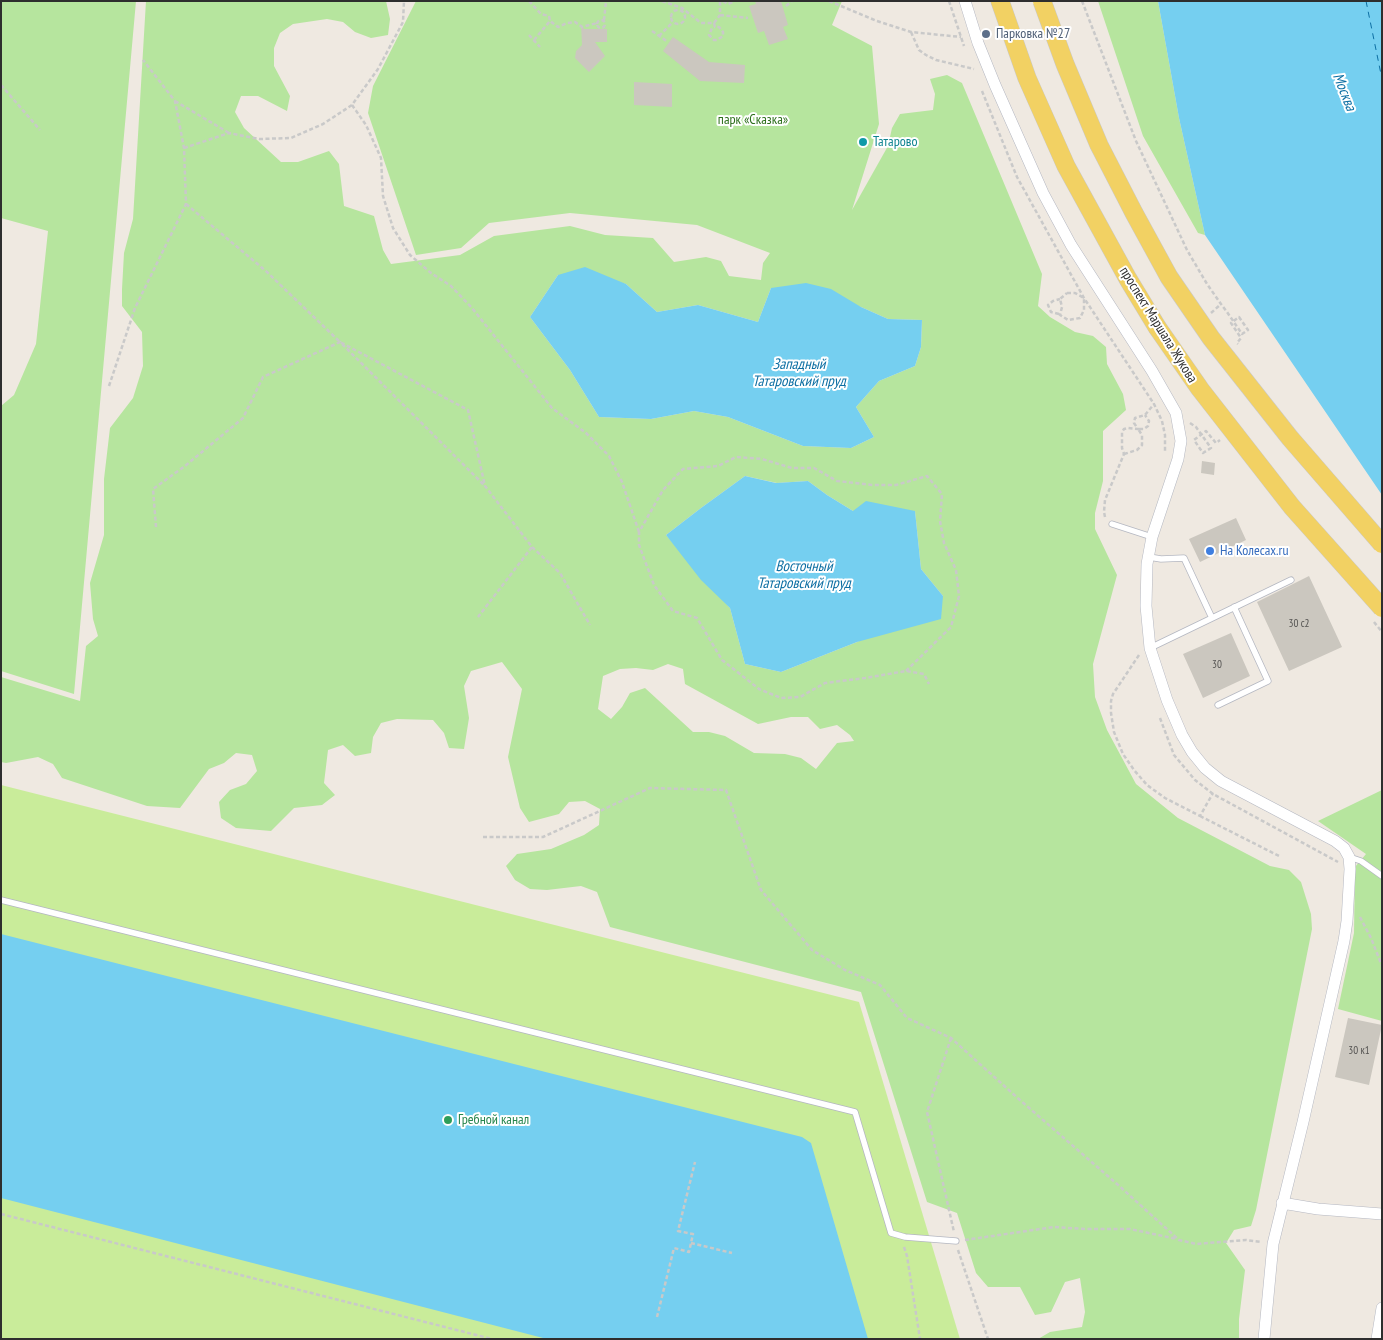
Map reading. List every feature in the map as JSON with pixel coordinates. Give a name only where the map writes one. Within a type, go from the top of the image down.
[{"type":"main road","name":"проспект Маршала Жукова","points":[[1000,1],[1027,78],[1066,166],[1128,279],[1157,327],[1200,389],[1292,507],[1382,608]]},
{"type":"main road","points":[[1042,1],[1065,64],[1099,145],[1169,277],[1211,338],[1290,438],[1382,544]]},
{"type":"street","points":[[965,1],[995,86],[1043,193],[1071,245],[1152,371],[1176,413],[1181,441],[1178,459],[1152,536],[1148,557],[1146,606],[1150,648],[1167,700],[1182,735],[1192,752],[1205,768],[1221,781],[1335,841],[1344,848],[1349,863],[1344,941],[1303,1122],[1272,1244],[1264,1339]]},
{"type":"street","points":[[1282,1203],[1318,1210],[1382,1214]]},
{"type":"street","points":[[1377,1339],[1382,1308]]},
{"type":"lane","points":[[1112,524],[1152,536]]},
{"type":"lane","points":[[1148,557],[1161,559],[1184,558],[1212,618]]},
{"type":"lane","points":[[1150,648],[1291,580]]},
{"type":"lane","points":[[1218,705],[1268,681],[1234,607]]},
{"type":"lane","points":[[1349,863],[1361,861],[1382,876]]},
{"type":"lane","points":[[1,900],[854,1112],[890,1233],[904,1237],[956,1241]]},
{"type":"path","points":[[142,60],[175,101],[229,133],[259,139],[291,138],[323,124],[352,105],[378,69],[403,22],[404,1]]},
{"type":"path","points":[[529,1],[541,14],[549,16],[550,21],[558,27],[567,22],[575,22],[582,27],[604,20]]},
{"type":"path","points":[[597,23],[599,28],[604,27],[606,22],[604,20],[606,1]]},
{"type":"path","points":[[662,1],[701,23],[715,25],[719,27],[723,32],[723,36],[718,40],[714,40],[709,34],[715,25],[720,15],[720,1]]},
{"type":"path","points":[[670,5],[673,1]]},
{"type":"path","points":[[724,1],[728,4],[735,1]]},
{"type":"path","points":[[786,6],[792,1]]},
{"type":"path","points":[[829,1],[877,21],[911,32],[961,37]]},
{"type":"path","points":[[949,1],[967,53]]},
{"type":"path","points":[[1083,2],[1136,142],[1187,250],[1216,298],[1232,320],[1237,327],[1242,334],[1248,330],[1239,317],[1231,322],[1241,338],[1237,343],[1243,351]]},
{"type":"path","points":[[673,22],[671,18],[675,11],[684,12]]},
{"type":"path","points":[[673,22],[681,24],[684,21],[684,12]]},
{"type":"path","points":[[720,15],[748,18]]},
{"type":"path","points":[[534,40],[550,21]]},
{"type":"path","points":[[659,36],[673,22]]},
{"type":"path","points":[[652,31],[668,42]]},
{"type":"path","points":[[911,32],[919,50],[936,60],[974,69],[970,61]]},
{"type":"path","points":[[528,35],[540,47]]},
{"type":"path","points":[[1,85],[40,130]]},
{"type":"path","points":[[981,87],[1017,177],[1084,298],[1154,404],[1162,420],[1165,436],[1165,458]]},
{"type":"path","points":[[109,386],[135,308],[186,204],[184,148],[175,101]]},
{"type":"path","points":[[352,105],[366,125],[381,158],[383,196],[393,228],[410,254],[431,273],[451,286],[472,308],[552,408],[586,433],[609,456],[622,482],[639,532],[639,545],[654,585],[673,611],[697,618],[722,660],[759,689],[781,698],[800,696],[825,683],[906,671],[924,674],[930,684]]},
{"type":"path","points":[[184,148],[229,133]]},
{"type":"path","points":[[186,204],[266,272],[340,342],[485,486],[532,547],[560,573],[590,625]]},
{"type":"path","points":[[1067,293],[1075,293],[1084,298],[1084,310],[1080,318],[1068,320],[1051,312],[1048,305],[1067,293]]},
{"type":"path","points":[[1060,299],[1062,308],[1060,315]]},
{"type":"path","points":[[340,342],[468,410],[485,486]]},
{"type":"path","points":[[156,528],[153,489],[185,466],[243,418],[263,377],[340,342]]},
{"type":"path","points":[[1124,454],[1137,450],[1142,445],[1142,435],[1134,423],[1136,418],[1146,415],[1154,404]]},
{"type":"path","points":[[1112,524],[1106,520],[1104,512],[1105,500],[1124,454],[1122,432],[1128,428],[1144,429],[1148,426],[1149,422],[1146,415]]},
{"type":"path","points":[[1196,427],[1201,434],[1206,441],[1211,448],[1203,453],[1194,440],[1200,435],[1206,431],[1216,443],[1221,440]]},
{"type":"path","points":[[639,532],[663,490],[683,469],[718,466],[736,457],[762,459],[792,468],[814,468],[836,482],[896,485],[927,476],[942,494],[940,521],[944,543],[956,570],[959,596],[952,627],[906,671]]},
{"type":"path","points":[[478,617],[532,547]]},
{"type":"path","points":[[1142,664],[1139,655],[1113,694],[1111,714],[1117,740],[1134,770],[1147,785],[1165,798],[1279,856]]},
{"type":"path","points":[[1159,716],[1174,754],[1195,780],[1212,794],[1349,863]]},
{"type":"path","points":[[1200,816],[1221,781]]},
{"type":"path","points":[[483,837],[543,837],[650,788],[726,790],[761,890],[812,950],[845,970],[880,986],[907,1018],[950,1038],[1118,1184],[1179,1240]]},
{"type":"path","points":[[1348,897],[1371,938],[1382,966]]},
{"type":"path","points":[[950,1038],[927,1112],[956,1241],[988,1339]]},
{"type":"path","points":[[658,1317],[674,1248],[688,1252],[691,1243],[693,1234],[678,1231],[695,1162]]},
{"type":"path","points":[[1,1214],[492,1339]]},
{"type":"path","points":[[956,1241],[1054,1227],[1130,1229],[1196,1244],[1246,1240],[1272,1244]]},
{"type":"path","points":[[890,1233],[903,1245],[907,1256],[920,1339]]},
{"type":"path","points":[[691,1243],[732,1253]]},
{"type":"green space","points":[[1,1],[136,1],[74,694],[1,671],[1,406],[14,395],[36,344],[48,231],[1,218]]},
{"type":"green space","name":"парк «Сказка»","points":[[146,1],[386,1],[390,19],[388,35],[371,38],[355,32],[343,22],[327,19],[293,24],[280,33],[274,48],[274,66],[290,96],[287,111],[258,96],[241,96],[235,112],[244,128],[281,162],[298,162],[329,151],[339,164],[344,206],[374,216],[383,250],[391,264],[460,255],[494,236],[570,226],[605,235],[653,238],[674,262],[706,257],[721,261],[729,276],[761,280],[763,263],[770,253],[697,225],[570,213],[489,223],[461,248],[416,255],[368,113],[373,86],[416,1],[842,1],[832,25],[872,46],[879,124],[852,210],[888,146],[892,128],[900,114],[933,110],[935,94],[930,79],[947,75],[962,83],[1042,274],[1038,306],[1050,317],[1075,332],[1093,336],[1106,347],[1107,364],[1123,394],[1126,410],[1103,431],[1103,481],[1095,513],[1095,529],[1117,575],[1093,664],[1095,697],[1107,730],[1136,784],[1178,818],[1270,866],[1289,870],[1301,882],[1311,914],[1312,929],[1256,1210],[1251,1226],[1234,1230],[1226,1243],[1245,1270],[1239,1319],[1239,1339],[1038,1339],[1050,1332],[1082,1327],[1085,1312],[1080,1278],[1065,1282],[1051,1312],[1035,1315],[1020,1287],[988,1287],[976,1273],[957,1213],[927,1202],[861,992],[610,927],[597,892],[581,886],[547,890],[530,889],[515,880],[506,866],[517,854],[551,849],[584,835],[599,825],[600,809],[585,801],[569,802],[559,814],[529,822],[520,808],[508,757],[522,689],[502,662],[471,671],[464,686],[469,718],[464,749],[449,748],[444,733],[433,720],[397,719],[381,723],[373,737],[371,753],[355,756],[343,745],[328,750],[324,783],[335,795],[322,805],[294,808],[271,831],[236,828],[221,818],[219,802],[230,790],[246,784],[257,771],[252,755],[236,753],[224,763],[209,769],[180,808],[147,806],[62,778],[53,764],[38,757],[6,763],[1,762],[1,677],[80,701],[86,646],[98,636],[93,619],[90,583],[104,535],[104,479],[110,428],[133,398],[143,366],[142,332],[122,306],[124,253],[133,219]],"holes":[[[558,275],[626,284],[657,312],[698,305],[758,322],[771,288],[861,307],[888,319],[922,320],[921,347],[915,366],[879,381],[856,407],[874,437],[851,448],[803,446],[728,417],[694,411],[651,419],[599,417],[570,370],[530,317]],[[745,476],[777,483],[808,481],[853,511],[915,511],[921,569],[943,596],[857,642],[781,672],[745,664],[730,608],[666,535]],[[668,664],[683,669],[685,684],[758,724],[791,717],[808,717],[820,729],[837,725],[850,735],[854,741],[837,743],[816,769],[801,758],[785,754],[754,753],[725,736],[709,732],[693,732],[645,688],[630,693],[622,707],[611,719],[598,709],[603,676],[620,669],[653,670]]]},
{"type":"green space","points":[[1098,1],[1158,1],[1179,118],[1205,235],[1198,233],[1143,136]]},
{"type":"green space","name":"Гребной канал","points":[[1,785],[859,1002],[960,1339],[1,1339]]},
{"type":"green space","points":[[1382,790],[1382,1021],[1338,1009],[1354,933],[1355,867],[1366,854],[1318,821]]},
{"type":"water","name":"Москва","points":[[1158,1],[1382,1],[1382,495],[1205,235],[1179,118]]},
{"type":"water","name":"Западный Татаровский пруд","points":[[585,267],[626,284],[657,312],[698,305],[758,322],[771,288],[806,283],[831,289],[861,307],[888,319],[922,320],[921,347],[915,366],[879,381],[856,407],[874,437],[851,448],[803,446],[728,417],[694,411],[651,419],[599,417],[570,370],[530,317],[558,275]]},
{"type":"water","name":"Восточный Татаровский пруд","points":[[745,476],[776,483],[808,481],[853,511],[866,501],[915,511],[921,569],[943,596],[941,619],[857,642],[781,672],[745,664],[730,608],[701,580],[666,535]]},
{"type":"water","name":"Гребной канал","points":[[1,934],[802,1137],[811,1143],[868,1339],[547,1339],[1,1198]]},
{"type":"building","points":[[755,1],[781,1],[788,25],[783,27],[788,39],[769,45],[764,31],[758,33],[749,6],[756,4]]},
{"type":"building","points":[[581,24],[584,29],[607,29],[607,42],[595,42],[605,56],[589,72],[575,58],[576,51],[582,45]]},
{"type":"building","points":[[673,37],[709,62],[745,65],[744,83],[700,81],[663,51]]},
{"type":"building","points":[[634,82],[672,84],[672,107],[634,105]]},
{"type":"building","points":[[1202,461],[1215,463],[1214,475],[1201,473]]},
{"type":"building","points":[[1236,518],[1246,540],[1200,562],[1189,539]]},
{"type":"building","points":[[1309,576],[1342,647],[1289,671],[1257,602]]},
{"type":"building","points":[[1231,633],[1250,676],[1203,698],[1183,654]]},
{"type":"building","points":[[1348,1018],[1382,1025],[1369,1085],[1335,1077]]},
{"type":"ferry route","points":[[1366,1],[1382,79]]},
{"type":"place","name":"Парковка №27","points":[[986,34]]},
{"type":"place","name":"Татарово","points":[[863,142]]},
{"type":"place","name":"На Колесах.ru","points":[[1210,551]]},
{"type":"place","name":"Гребной канал","points":[[448,1120]]}]
